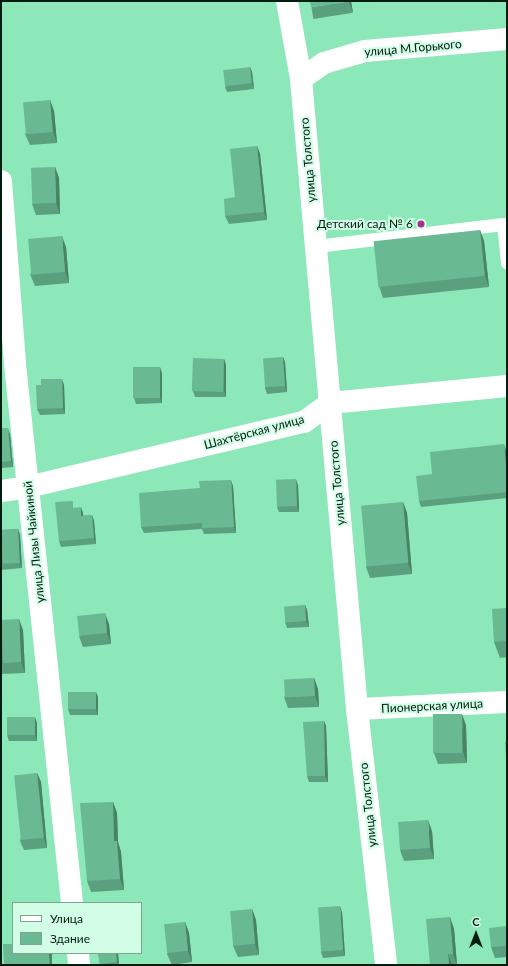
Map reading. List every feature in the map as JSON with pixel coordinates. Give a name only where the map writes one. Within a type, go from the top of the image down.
[{"type":"street","name":"улица Толстого","points":[[287,1],[301,79],[357,709],[386,965]]},
{"type":"street","name":"улица М.Горького","points":[[301,79],[324,63],[365,51],[507,40]]},
{"type":"street","name":"улица Лизы Чайкиной","points":[[1,181],[9,374],[28,487],[72,902]]},
{"type":"street","points":[[330,403],[507,386]]},
{"type":"street","name":"Шахтёрская улица","points":[[1,491],[28,487],[304,422],[330,403]]},
{"type":"street","name":"Пионерская улица","points":[[357,709],[507,702]]},
{"type":"street","points":[[78,954],[79,965]]},
{"type":"lane","points":[[316,246],[503,224],[507,263]]},
{"type":"building","points":[[310,1],[349,1],[349,2],[311,7]]},
{"type":"building","points":[[250,67],[252,83],[225,86],[223,70]]},
{"type":"building","points":[[50,100],[53,132],[26,134],[23,102]]},
{"type":"building","points":[[257,146],[264,212],[225,216],[224,199],[235,197],[230,149]]},
{"type":"building","points":[[55,167],[56,203],[32,204],[31,168]]},
{"type":"building","points":[[480,230],[485,276],[378,287],[374,241]]},
{"type":"building","points":[[62,236],[65,272],[31,275],[28,239]]},
{"type":"building","points":[[283,357],[285,386],[265,387],[263,358]]},
{"type":"building","points":[[193,358],[224,359],[223,392],[192,391]]},
{"type":"building","points":[[133,367],[160,367],[160,398],[133,398]]},
{"type":"building","points":[[41,379],[62,379],[63,408],[37,409],[36,385],[41,385]]},
{"type":"building","points":[[1,428],[8,428],[11,461],[1,462]]},
{"type":"building","points":[[504,444],[507,466],[507,492],[419,501],[416,476],[432,474],[430,452]]},
{"type":"building","points":[[296,479],[297,506],[277,507],[276,480]]},
{"type":"building","points":[[231,480],[234,527],[202,528],[202,523],[141,527],[139,493],[200,488],[199,481]]},
{"type":"building","points":[[73,501],[73,508],[81,507],[81,516],[92,515],[94,538],[59,541],[55,502]]},
{"type":"building","points":[[403,502],[408,563],[366,566],[361,506]]},
{"type":"building","points":[[18,529],[20,563],[3,564],[1,530]]},
{"type":"building","points":[[305,605],[306,621],[285,622],[284,606]]},
{"type":"building","points":[[507,608],[507,641],[494,642],[492,609]]},
{"type":"building","points":[[105,613],[107,633],[79,636],[77,616]]},
{"type":"building","points":[[19,619],[21,662],[3,663],[1,620]]},
{"type":"building","points":[[314,678],[315,696],[285,698],[284,680]]},
{"type":"building","points":[[68,692],[96,692],[96,709],[68,709]]},
{"type":"building","points":[[433,714],[462,714],[462,753],[433,753]]},
{"type":"building","points":[[7,717],[35,717],[35,735],[7,735]]},
{"type":"building","points":[[324,721],[325,776],[307,776],[303,722]]},
{"type":"building","points":[[505,742],[507,742],[507,771]]},
{"type":"building","points":[[37,773],[44,838],[21,840],[14,775]]},
{"type":"building","points":[[113,802],[114,841],[117,841],[120,879],[87,881],[80,803]]},
{"type":"building","points":[[428,820],[430,848],[400,850],[398,822]]},
{"type":"building","points":[[340,906],[343,950],[321,951],[318,908]]},
{"type":"building","points":[[252,909],[255,944],[233,946],[230,911]]},
{"type":"building","points":[[450,917],[453,954],[448,954],[449,965],[430,965],[426,919]]},
{"type":"building","points":[[185,922],[188,951],[167,953],[164,924]]},
{"type":"building","points":[[507,926],[507,946],[491,947],[489,928]]},
{"type":"building","points":[[3,944],[12,944],[12,954],[49,954],[50,965],[4,965]]},
{"type":"building","points":[[98,954],[116,954],[117,962],[100,964]]},
{"type":"place","name":"Детский сад № 6","points":[[421,224]]}]
